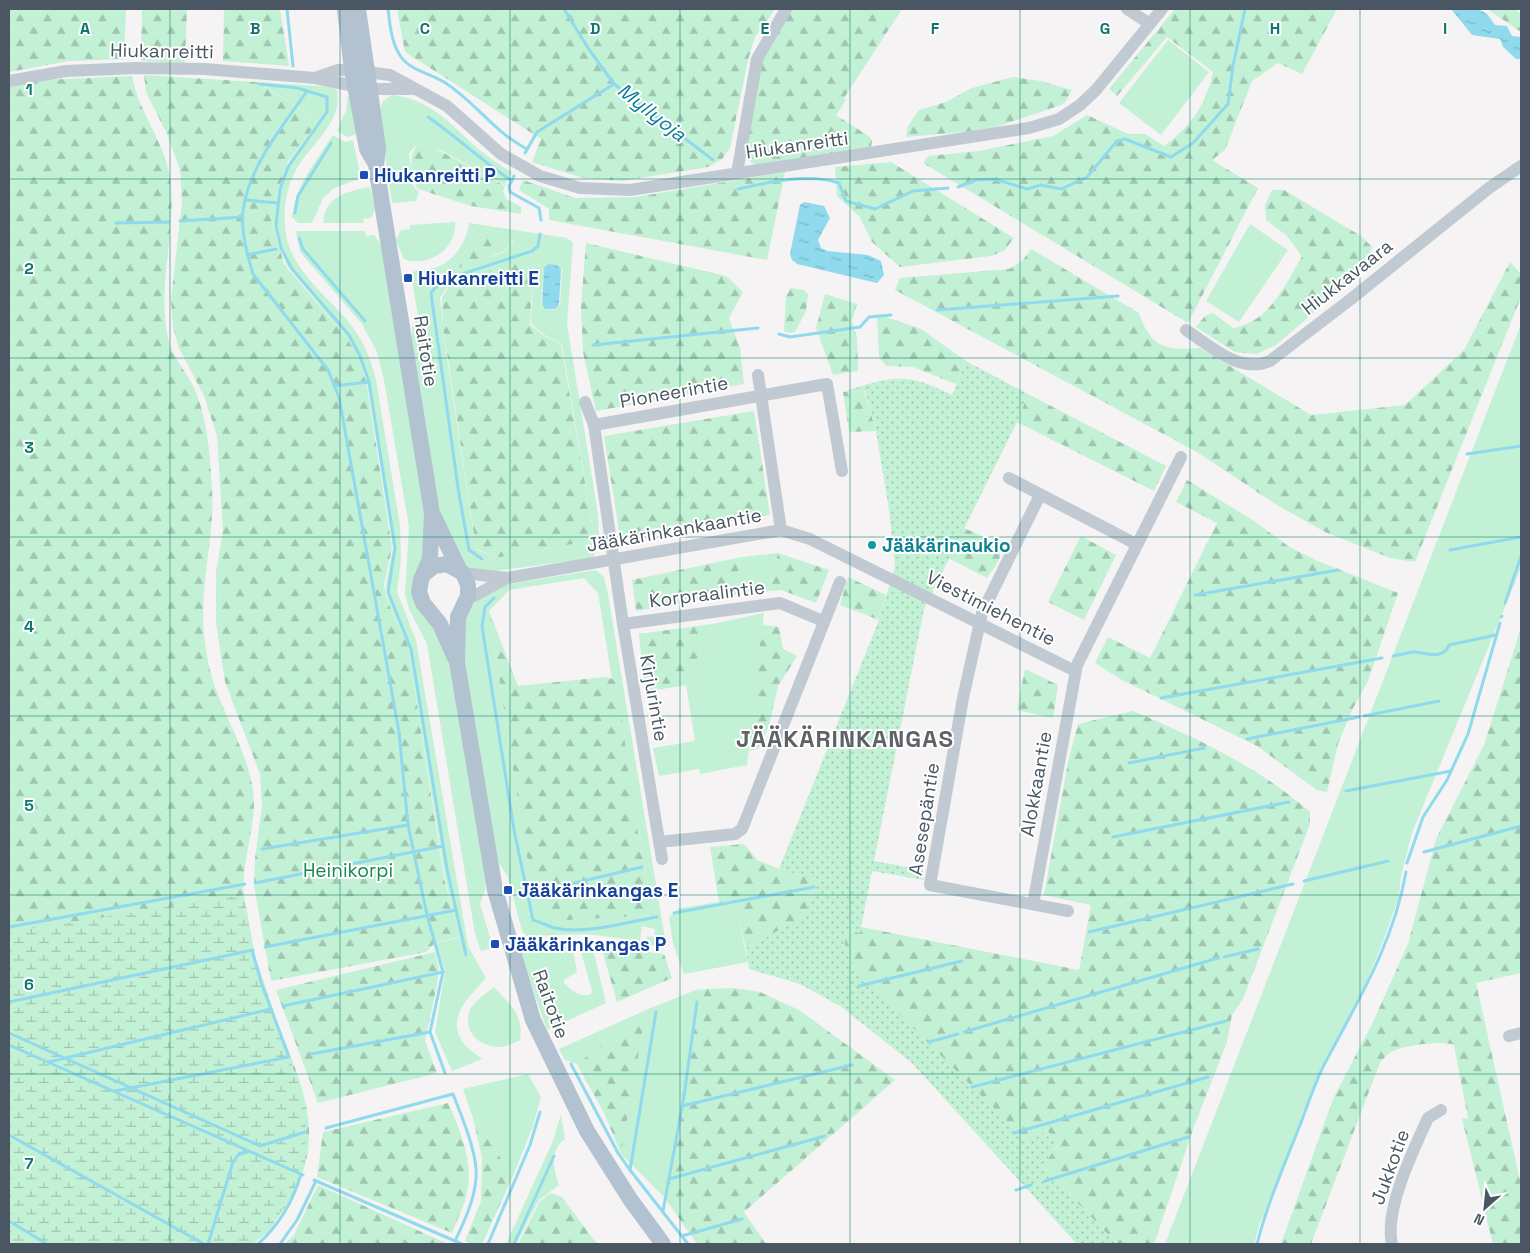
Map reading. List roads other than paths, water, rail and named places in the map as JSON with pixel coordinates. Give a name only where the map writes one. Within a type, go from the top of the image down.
[{"type":"main road","name":"Raitotie","points":[[345,9],[360,71]]},
{"type":"main road","name":"Raitotie","points":[[358,9],[360,71],[367,149],[376,166],[432,513],[430,559],[419,592],[423,603],[431,610],[457,662]]},
{"type":"main road","name":"Raitotie","points":[[432,513],[468,585],[464,604],[458,617],[457,662],[495,890],[533,1020],[587,1131],[630,1199],[663,1244]]},
{"type":"main road","points":[[424,574],[440,564],[461,571]]},
{"type":"main road","points":[[431,610],[447,614],[464,604]]},
{"type":"street","points":[[737,173],[757,59],[786,9]]},
{"type":"street","points":[[1127,9],[1150,24]]},
{"type":"street","name":"Hiukanreitti","points":[[316,78],[331,71],[360,71],[390,76],[446,106],[487,143],[515,163],[559,183],[598,190],[630,190],[1028,128],[1059,119],[1096,90],[1162,9]]},
{"type":"street","name":"Hiukanreitti","points":[[9,81],[66,71],[136,68],[205,69],[316,78],[362,88],[416,90]]},
{"type":"street","name":"Hiukkavaara","points":[[1186,330],[1232,360],[1255,366],[1270,361],[1351,300],[1489,188],[1521,166]]},
{"type":"street","name":"Jääkärinkankaantie","points":[[461,571],[506,578],[781,530],[758,375]]},
{"type":"street","name":"Pioneerintie","points":[[594,424],[828,384],[842,470]]},
{"type":"street","points":[[585,402],[594,424],[613,560]]},
{"type":"street","name":"Alokkaantie","points":[[1032,904],[1076,671],[1136,544],[1181,457]]},
{"type":"street","points":[[1009,478],[1040,496],[1136,544]]},
{"type":"street","points":[[980,622],[982,613],[1040,496]]},
{"type":"street","name":"Viestimiehentie","points":[[781,530],[810,538],[1076,671]]},
{"type":"street","name":"Kirjurintie","points":[[613,560],[662,858]]},
{"type":"street","name":"Jääkärinkankaantie","points":[[464,604],[506,578]]},
{"type":"street","points":[[659,842],[735,834],[742,829],[840,582]]},
{"type":"street","name":"Korpraalintie","points":[[623,624],[780,603],[824,621]]},
{"type":"street","name":"Asesepäntie","points":[[980,622],[963,698],[930,885],[1068,911]]},
{"type":"street","name":"Jukkotie","points":[[1392,1244],[1389,1233],[1394,1204],[1428,1118],[1441,1110]]},
{"type":"water","points":[[1451,9],[1477,9],[1491,18],[1495,25],[1507,26],[1512,36],[1521,37],[1521,59],[1516,59],[1503,47],[1500,39],[1472,35]]},
{"type":"water","points":[[804,202],[824,206],[830,218],[818,240],[821,248],[827,251],[868,255],[881,261],[884,275],[877,283],[797,264],[792,260],[790,254],[800,205]]},
{"type":"water","points":[[548,264],[557,265],[561,269],[559,305],[555,309],[545,309],[542,305],[544,268]]},
{"type":"waterway","points":[[287,9],[293,66]]},
{"type":"waterway","points":[[388,9],[393,40],[405,62],[447,84],[504,134],[527,149]]},
{"type":"waterway","name":"Myllyoja","points":[[564,9],[588,48],[614,84],[713,160]]},
{"type":"waterway","name":"Myllyoja","points":[[958,187],[976,180],[995,179],[1027,189],[1041,185],[1061,189],[1087,177],[1117,141],[1125,139],[1171,157],[1193,143],[1228,104],[1233,66],[1245,9]]},
{"type":"waterway","points":[[259,84],[298,88],[307,91],[261,159],[254,174],[244,205],[243,231],[253,274],[328,370],[339,397],[399,732],[408,825],[427,915],[443,972],[430,1032],[445,1073]]},
{"type":"waterway","points":[[525,153],[537,132],[614,84]]},
{"type":"waterway","points":[[307,91],[327,97],[327,112],[288,167],[280,189],[276,226],[281,248],[292,269],[349,335],[360,356],[369,382],[395,548],[388,592],[411,649],[447,869],[466,955]]},
{"type":"waterway","points":[[428,117],[512,181]]},
{"type":"waterway","points":[[295,213],[298,196],[331,143]]},
{"type":"waterway","points":[[514,176],[509,186],[510,192],[539,208],[541,220]]},
{"type":"waterway","name":"Myllyoja","points":[[738,189],[788,180],[827,180],[839,183],[846,201],[875,209],[913,191],[948,188]]},
{"type":"waterway","points":[[246,200],[277,203]]},
{"type":"waterway","points":[[180,221],[243,217]]},
{"type":"waterway","points":[[116,223],[169,222]]},
{"type":"waterway","points":[[482,559],[469,550],[458,488],[431,293],[441,281],[532,251],[538,246],[540,234]]},
{"type":"waterway","points":[[299,238],[303,249],[365,321]]},
{"type":"waterway","points":[[247,255],[276,249]]},
{"type":"waterway","points":[[937,310],[1118,296]]},
{"type":"waterway","points":[[779,334],[790,337],[860,327],[869,317],[891,315]]},
{"type":"waterway","points":[[593,345],[758,328]]},
{"type":"waterway","points":[[334,386],[369,382]]},
{"type":"waterway","points":[[1467,454],[1521,446]]},
{"type":"waterway","points":[[1450,550],[1521,537]]},
{"type":"waterway","points":[[1505,603],[1521,556]]},
{"type":"waterway","points":[[1195,595],[1338,570]]},
{"type":"waterway","points":[[494,598],[485,607],[482,626],[514,830],[533,920],[555,928],[579,930],[657,917]]},
{"type":"waterway","points":[[1407,863],[1423,817],[1447,780],[1468,734],[1500,623]]},
{"type":"waterway","points":[[1393,656],[1413,652],[1443,653],[1449,645],[1496,635]]},
{"type":"waterway","points":[[1161,698],[1382,658]]},
{"type":"waterway","points":[[1364,716],[1439,701]]},
{"type":"waterway","points":[[1247,739],[1359,717]]},
{"type":"waterway","points":[[1129,763],[1204,748]]},
{"type":"waterway","points":[[1346,791],[1451,771]]},
{"type":"waterway","points":[[1113,837],[1289,802]]},
{"type":"waterway","points":[[262,849],[408,825]]},
{"type":"waterway","points":[[1424,852],[1521,826]]},
{"type":"waterway","points":[[255,883],[443,846]]},
{"type":"waterway","points":[[1304,881],[1388,861]]},
{"type":"waterway","points":[[528,894],[642,867]]},
{"type":"waterway","points":[[1257,1244],[1270,1201],[1317,1079],[1362,994],[1384,947],[1393,923],[1406,872]]},
{"type":"waterway","points":[[9,927],[245,884]]},
{"type":"waterway","points":[[1089,932],[1293,884]]},
{"type":"waterway","points":[[674,913],[814,887]]},
{"type":"waterway","points":[[265,947],[456,910]]},
{"type":"waterway","points":[[1224,957],[1258,949]]},
{"type":"waterway","points":[[115,1091],[289,1057],[261,982],[252,950]]},
{"type":"waterway","points":[[9,1002],[253,950]]},
{"type":"waterway","points":[[964,1032],[1218,958]]},
{"type":"waterway","points":[[859,986],[962,961]]},
{"type":"waterway","points":[[283,1006],[443,972]]},
{"type":"waterway","points":[[663,1211],[684,1096],[697,1002]]},
{"type":"waterway","points":[[49,1062],[271,1009]]},
{"type":"waterway","points":[[656,1012],[630,1170],[688,1244]]},
{"type":"waterway","points":[[972,1087],[1226,1021]]},
{"type":"waterway","points":[[311,1054],[430,1032]]},
{"type":"waterway","points":[[9,1033],[260,1146],[305,1132]]},
{"type":"waterway","points":[[929,1042],[958,1034]]},
{"type":"waterway","points":[[9,1045],[303,1175]]},
{"type":"waterway","points":[[571,1064],[618,1153],[630,1170]]},
{"type":"waterway","points":[[682,1106],[852,1065]]},
{"type":"waterway","points":[[1014,1133],[1208,1077]]},
{"type":"waterway","points":[[326,1128],[453,1094],[469,1136],[476,1170],[475,1187],[471,1203],[455,1241]]},
{"type":"waterway","points":[[488,1244],[530,1145],[540,1112]]},
{"type":"waterway","points":[[9,1135],[204,1244]]},
{"type":"waterway","points":[[669,1179],[825,1136]]},
{"type":"waterway","points":[[1045,1181],[1188,1137]]},
{"type":"waterway","points":[[208,1244],[233,1162],[238,1155],[247,1152]]},
{"type":"waterway","points":[[514,1244],[554,1156]]},
{"type":"waterway","points":[[258,1244],[284,1212],[294,1194],[301,1174]]},
{"type":"waterway","points":[[314,1180],[462,1244]]},
{"type":"waterway","points":[[280,1244],[297,1220],[316,1181]]},
{"type":"waterway","points":[[1016,1190],[1031,1185]]},
{"type":"waterway","points":[[682,1236],[742,1219]]},
{"type":"waterway","points":[[9,1221],[47,1244]]},
{"type":"place","name":"Hiukanreitti P","points":[[364,175]]},
{"type":"place","name":"Hiukanreitti E","points":[[408,278]]},
{"type":"place","name":"Jääkärinaukio","points":[[872,545]]},
{"type":"place","name":"Jääkärinkangas E","points":[[508,890]]},
{"type":"place","name":"Jääkärinkangas P","points":[[495,944]]},
{"type":"district","name":"JÄÄKÄRINKANGAS","points":[[845,738]]},
{"type":"park label","name":"Heinikorpi","points":[[348,870]]}]
